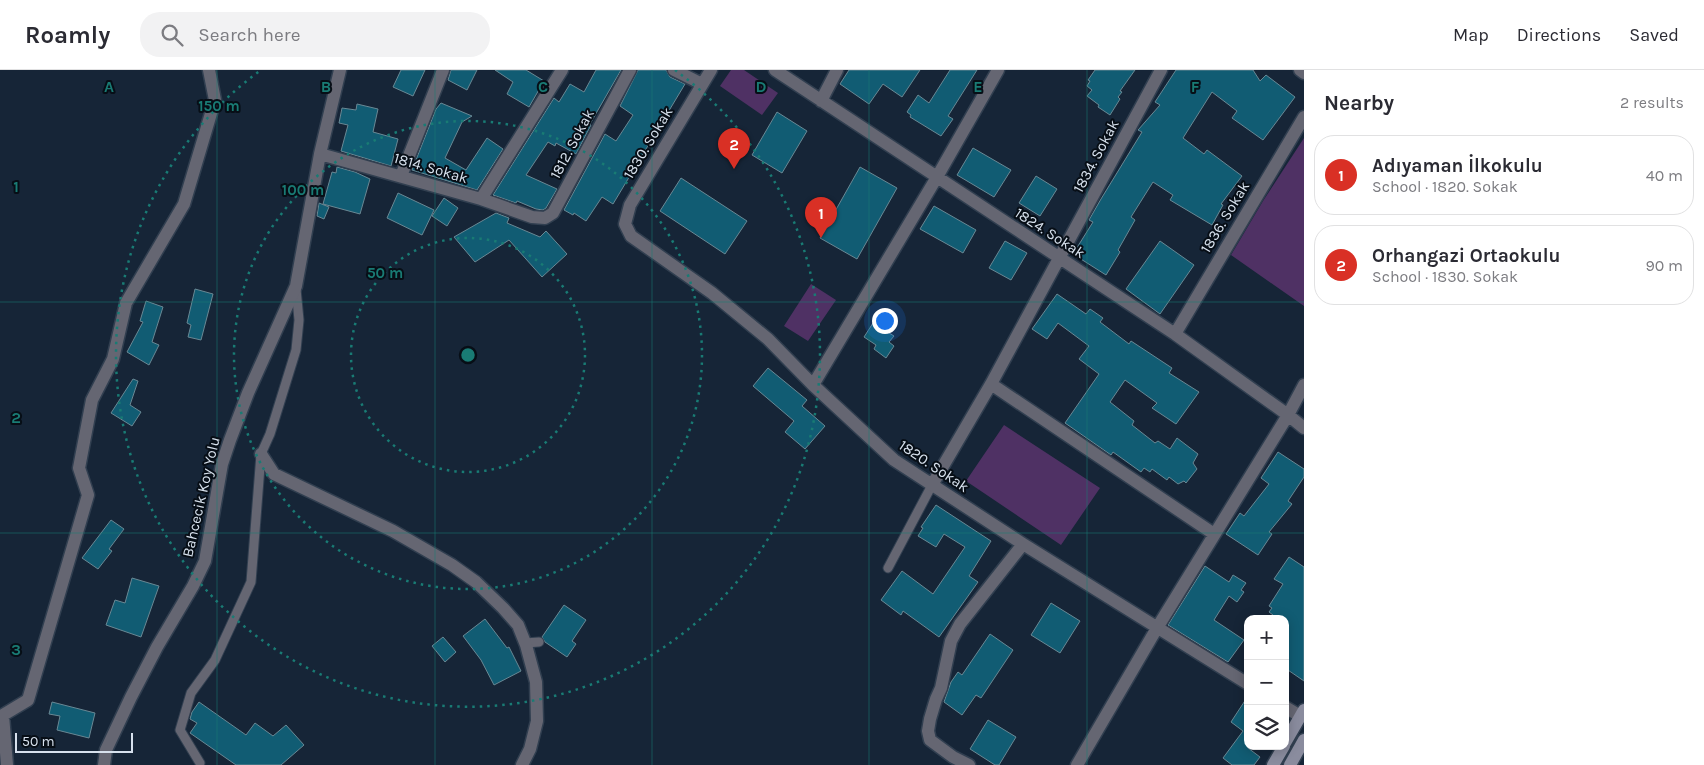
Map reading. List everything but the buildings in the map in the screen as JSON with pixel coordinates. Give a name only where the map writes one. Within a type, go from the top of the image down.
[{"type":"street","points":[[8,765],[2,715],[28,700],[88,495],[79,468],[92,400],[113,359],[126,302],[184,204],[215,100],[209,70]]},
{"type":"street","name":"Bahcecik Koy Yolu","points":[[104,765],[106,750],[128,704],[157,646],[193,586],[205,561],[222,464],[248,393],[296,286],[320,154],[340,70]]},
{"type":"street","points":[[401,176],[443,70]]},
{"type":"street","points":[[480,199],[562,70]]},
{"type":"street","name":"1812. Sokak","points":[[532,217],[545,218],[553,213],[630,70]]},
{"type":"street","points":[[674,70],[702,84]]},
{"type":"street","name":"1830. Sokak","points":[[631,236],[625,224],[630,205],[711,70]]},
{"type":"street","name":"1824. Sokak","points":[[775,70],[1176,334],[1304,428]]},
{"type":"street","points":[[821,101],[837,70]]},
{"type":"street","points":[[813,385],[937,177],[998,70]]},
{"type":"street","name":"1834. Sokak","points":[[932,485],[991,384],[1161,70]]},
{"type":"street","points":[[1300,70],[1304,73]]},
{"type":"street","name":"1836. Sokak","points":[[1176,334],[1304,117]]},
{"type":"street","name":"1814. Sokak","points":[[320,154],[480,199],[532,217]]},
{"type":"street","name":"1820. Sokak","points":[[631,236],[712,293],[768,339],[813,385],[894,460],[1023,544],[1244,682]]},
{"type":"street","points":[[991,384],[1214,534]]},
{"type":"street","points":[[1077,765],[1156,628],[1288,415],[1304,385]]},
{"type":"street","points":[[261,454],[274,474],[289,483],[393,531],[476,582],[518,625],[536,682],[537,721],[530,749],[522,765]]},
{"type":"street","points":[[969,765],[953,757],[930,740],[928,731],[930,719],[936,698],[942,688],[951,640],[960,624],[1023,544]]},
{"type":"street","points":[[1289,708],[1302,713],[1289,736]]},
{"type":"street","points":[[1290,765],[1304,740]]},
{"type":"street","points":[[1273,765],[1281,750]]},
{"type":"lane","points":[[200,763],[180,730],[190,692],[216,660],[251,582],[261,454],[270,434],[296,350],[299,320],[296,286]]},
{"type":"lane","points":[[888,568],[932,485]]},
{"type":"lane","points":[[525,643],[539,642]]},
{"type":"shaded area","points":[[731,70],[744,70],[778,93],[762,115],[720,86]]},
{"type":"shaded area","points":[[1304,138],[1304,306],[1231,255]]},
{"type":"shaded area","points":[[811,284],[836,300],[808,341],[784,326]]},
{"type":"shaded area","points":[[1004,425],[1100,488],[1061,545],[966,481]]},
{"type":"place","name":"Orhangazi Ortaokulu","points":[[734,169]]},
{"type":"place","name":"Adıyaman İlkokulu","points":[[821,238]]}]
